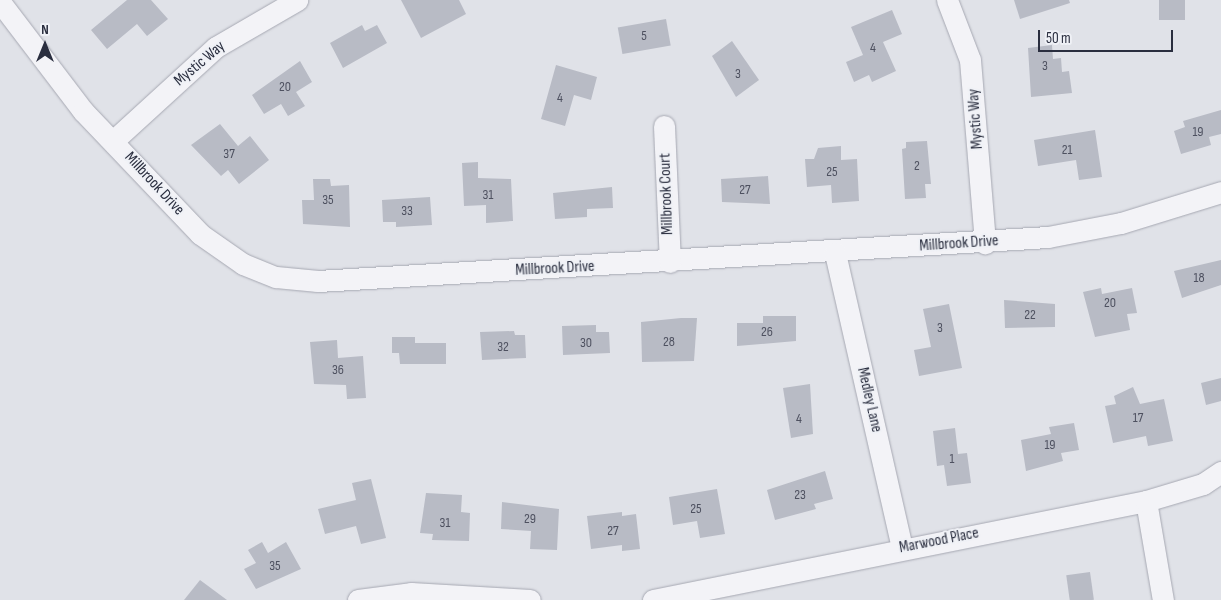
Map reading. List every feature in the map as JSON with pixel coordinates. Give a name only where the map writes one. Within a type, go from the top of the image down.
[{"type":"street","name":"Mystic Way","points":[[113,141],[216,47],[297,0]]},
{"type":"street","name":"Mystic Way","points":[[947,0],[970,60],[986,242]]},
{"type":"street","name":"Millbrook Drive","points":[[0,2],[83,111],[200,234],[243,264],[276,276],[318,281],[835,253],[1048,237],[1114,224],[1221,192]]},
{"type":"street","name":"Millbrook Court","points":[[664,126],[670,262]]},
{"type":"street","name":"Medley Lane","points":[[835,253],[902,548]]},
{"type":"street","name":"Marwood Place","points":[[653,600],[902,548],[1146,501],[1204,484],[1221,472]]},
{"type":"street","points":[[1146,501],[1163,600]]},
{"type":"street","points":[[358,600],[411,593],[530,600]]},
{"type":"building","points":[[127,0],[151,0],[168,19],[147,36],[137,24],[107,49],[91,30]]},
{"type":"building","points":[[401,0],[459,0],[466,14],[421,38]]},
{"type":"building","points":[[1014,0],[1069,0],[1070,3],[1020,19]]},
{"type":"building","points":[[1159,0],[1185,0],[1185,20],[1159,20]]},
{"type":"building","points":[[892,10],[902,34],[883,42],[896,71],[872,82],[869,75],[854,82],[846,62],[863,55],[851,27]]},
{"type":"building","points":[[666,19],[671,46],[622,54],[618,28]]},
{"type":"building","points":[[362,25],[365,31],[377,25],[387,43],[343,68],[330,43]]},
{"type":"building","points":[[732,41],[759,80],[736,97],[712,56]]},
{"type":"building","points":[[1052,45],[1053,59],[1061,58],[1062,72],[1069,71],[1072,93],[1031,97],[1028,48]]},
{"type":"building","points":[[300,61],[312,82],[296,92],[305,106],[288,116],[281,104],[264,114],[252,95]]},
{"type":"building","points":[[556,65],[597,77],[591,100],[574,95],[565,126],[541,119]]},
{"type":"building","points":[[1221,110],[1221,134],[1209,137],[1211,145],[1181,154],[1174,131],[1185,127],[1183,121]]},
{"type":"building","points":[[220,124],[238,146],[250,136],[269,160],[239,184],[228,170],[221,176],[191,145]]},
{"type":"building","points":[[1095,130],[1102,177],[1079,180],[1076,160],[1038,166],[1034,140]]},
{"type":"building","points":[[927,141],[931,184],[925,184],[926,198],[905,199],[902,149],[906,148],[906,142]]},
{"type":"building","points":[[841,146],[841,160],[857,159],[859,201],[832,203],[831,185],[807,187],[805,159],[814,159],[818,148]]},
{"type":"building","points":[[478,162],[478,178],[511,179],[513,221],[486,223],[486,205],[464,206],[462,163]]},
{"type":"building","points":[[768,176],[770,204],[722,202],[721,179]]},
{"type":"building","points":[[313,179],[330,179],[331,186],[349,185],[350,227],[303,224],[302,200],[314,200]]},
{"type":"building","points":[[612,187],[613,208],[587,209],[587,217],[555,219],[553,193]]},
{"type":"building","points":[[430,197],[432,225],[396,227],[396,222],[383,222],[382,200]]},
{"type":"building","points":[[1221,260],[1221,285],[1182,298],[1174,271]]},
{"type":"building","points":[[1101,288],[1102,294],[1132,288],[1137,313],[1127,314],[1130,330],[1095,337],[1083,292]]},
{"type":"building","points":[[1004,300],[1055,304],[1055,327],[1005,328]]},
{"type":"building","points":[[949,304],[962,368],[919,376],[914,350],[931,347],[923,309]]},
{"type":"building","points":[[763,316],[796,316],[796,341],[737,346],[737,323],[763,323]]},
{"type":"building","points":[[697,318],[694,361],[642,362],[641,322]]},
{"type":"building","points":[[596,325],[596,332],[609,332],[610,353],[563,355],[562,326]]},
{"type":"building","points":[[514,331],[515,335],[525,335],[526,358],[482,360],[480,332]]},
{"type":"building","points":[[392,337],[415,337],[415,343],[446,343],[446,364],[400,364],[399,353],[392,353]]},
{"type":"building","points":[[337,340],[338,358],[363,356],[366,398],[347,399],[346,385],[314,384],[310,342]]},
{"type":"building","points":[[1221,378],[1221,401],[1206,405],[1201,383]]},
{"type":"building","points":[[810,384],[813,434],[791,438],[783,388]]},
{"type":"building","points":[[1133,387],[1140,404],[1164,399],[1173,441],[1148,446],[1146,436],[1113,443],[1105,406],[1116,404],[1114,396]]},
{"type":"building","points":[[1074,423],[1079,450],[1061,453],[1063,461],[1026,471],[1021,440],[1051,434],[1049,427]]},
{"type":"building","points":[[955,428],[958,454],[967,453],[971,483],[947,486],[944,465],[937,466],[933,431]]},
{"type":"building","points":[[825,471],[833,499],[814,504],[816,509],[775,520],[767,490]]},
{"type":"building","points":[[371,479],[386,538],[361,544],[356,526],[325,534],[318,509],[356,500],[352,483]]},
{"type":"building","points":[[717,489],[725,534],[700,538],[697,521],[673,525],[669,497]]},
{"type":"building","points":[[426,493],[462,495],[461,512],[470,513],[469,541],[432,540],[433,534],[420,533]]},
{"type":"building","points":[[502,502],[559,509],[557,550],[530,549],[531,531],[501,529]]},
{"type":"building","points":[[622,512],[622,516],[636,514],[640,549],[622,551],[622,545],[591,549],[587,516]]},
{"type":"building","points":[[262,542],[268,553],[286,542],[301,569],[256,589],[244,569],[256,563],[248,550]]},
{"type":"building","points":[[1090,572],[1094,600],[1070,600],[1066,575]]},
{"type":"building","points":[[200,580],[227,600],[184,600]]}]
